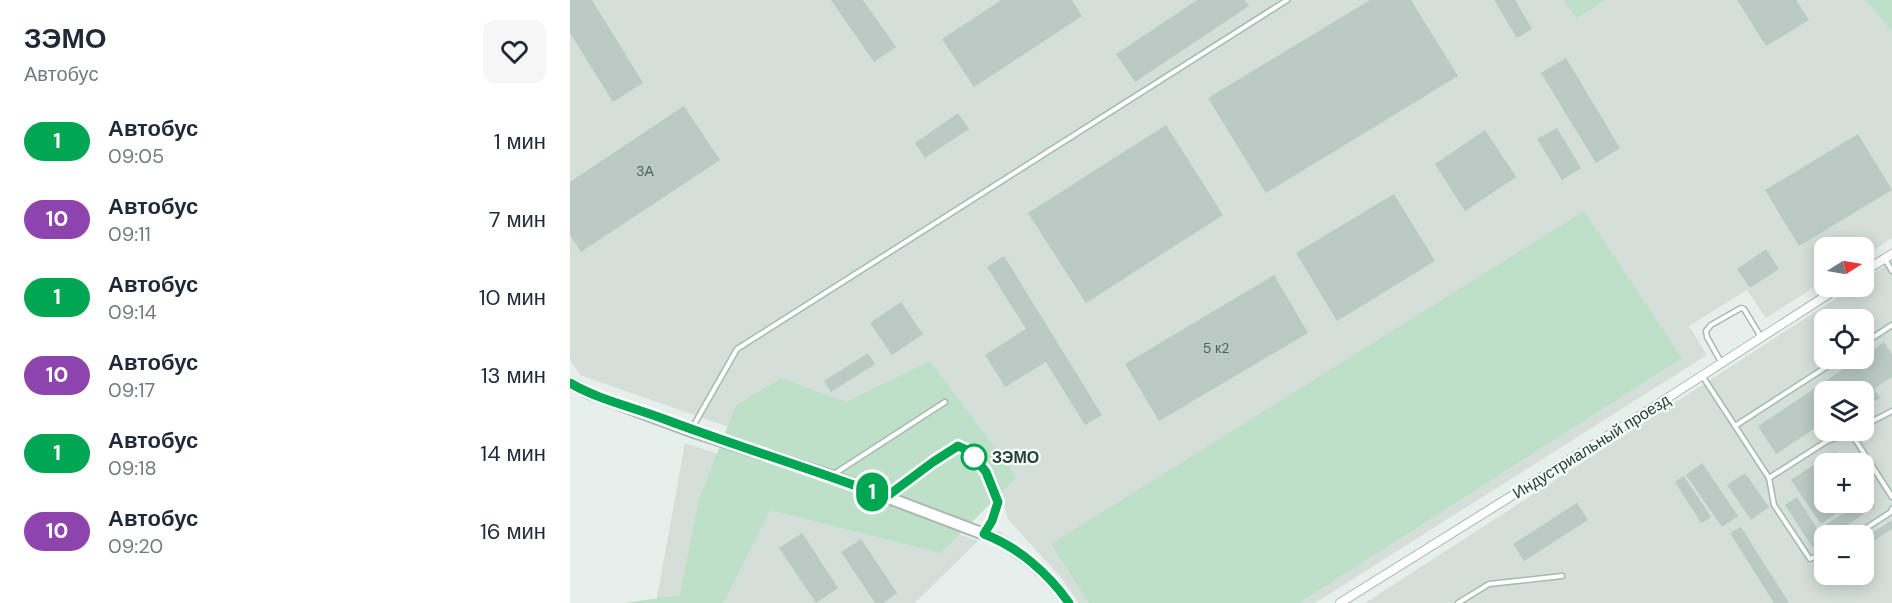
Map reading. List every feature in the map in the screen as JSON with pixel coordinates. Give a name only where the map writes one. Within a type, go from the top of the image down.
[{"type":"street","points":[[1874,265],[1888,256]]},
{"type":"street","name":"Индустриальный проезд","points":[[1340,603],[1824,297]]},
{"type":"street","points":[[570,383],[591,394],[831,476],[984,534],[1014,549],[1036,566],[1069,603]]},
{"type":"lane","points":[[691,430],[737,349],[1287,0]]},
{"type":"lane","points":[[1888,256],[1892,271]]},
{"type":"lane","points":[[1722,363],[1707,337],[1706,331],[1711,325],[1741,308],[1744,309],[1761,338]]},
{"type":"lane","points":[[1874,337],[1892,325]]},
{"type":"lane","points":[[1735,426],[1823,369]]},
{"type":"lane","points":[[1702,376],[1769,478],[1774,505],[1810,559],[1814,557]]},
{"type":"lane","points":[[831,476],[945,402]]},
{"type":"lane","points":[[1874,420],[1892,411]]},
{"type":"lane","points":[[1769,478],[1827,441]]},
{"type":"lane","points":[[1858,441],[1892,497]]},
{"type":"lane","points":[[886,497],[958,446],[969,451],[986,472],[998,502],[992,521],[984,534]]},
{"type":"lane","points":[[1871,525],[1892,510]]},
{"type":"lane","points":[[1458,603],[1489,584],[1563,576]]},
{"type":"shaded area","points":[[570,0],[1892,0],[1892,238],[1874,250],[1874,237],[1814,237],[1814,287],[1766,318],[1747,290],[1689,326],[1707,355],[1315,603],[1079,603],[1062,579],[1008,519],[999,487],[888,483],[580,375],[570,360]]},
{"type":"shaded area","points":[[1892,262],[1892,603],[1365,603],[1814,313],[1814,369],[1874,369],[1874,309],[1820,309],[1839,297],[1874,297],[1874,273]]},
{"type":"shaded area","points":[[685,443],[978,541],[915,603],[656,603]]},
{"type":"green space","points":[[1563,0],[1606,0],[1576,18]]},
{"type":"green space","points":[[1865,0],[1892,0],[1892,31]]},
{"type":"green space","points":[[1584,211],[1682,358],[1299,603],[1089,603],[1051,544]]},
{"type":"green space","points":[[930,361],[1017,477],[941,553],[770,510],[723,603],[624,603],[680,595],[699,499],[736,405],[781,378],[846,402]]},
{"type":"building","points":[[570,0],[592,0],[643,83],[613,102],[570,33]]},
{"type":"building","points":[[831,0],[863,0],[896,47],[874,62]]},
{"type":"building","points":[[1001,0],[1072,0],[1082,16],[974,87],[942,39]]},
{"type":"building","points":[[1197,0],[1245,0],[1249,6],[1135,82],[1116,54]]},
{"type":"building","points":[[1370,0],[1411,0],[1458,76],[1266,193],[1208,98]]},
{"type":"building","points":[[1494,0],[1515,0],[1532,29],[1517,38]]},
{"type":"building","points":[[1737,0],[1796,0],[1809,20],[1766,46]]},
{"type":"building","points":[[1566,58],[1620,148],[1596,163],[1541,73]]},
{"type":"building","points":[[684,106],[720,160],[581,252],[570,235],[570,182]]},
{"type":"building","points":[[958,113],[969,129],[925,158],[915,143]]},
{"type":"building","points":[[1166,125],[1223,215],[1086,303],[1028,213]]},
{"type":"building","points":[[1557,128],[1581,168],[1562,180],[1537,139]]},
{"type":"building","points":[[1485,130],[1516,177],[1465,211],[1435,164]]},
{"type":"building","points":[[1858,134],[1892,190],[1799,246],[1765,190]]},
{"type":"building","points":[[1394,194],[1435,261],[1337,321],[1296,253]]},
{"type":"building","points":[[1766,249],[1779,269],[1750,288],[1737,269]]},
{"type":"building","points":[[1004,256],[1102,415],[1085,425],[1046,362],[1005,387],[985,355],[1026,329],[987,267]]},
{"type":"building","points":[[1274,275],[1308,333],[1159,421],[1125,364]]},
{"type":"building","points":[[901,302],[923,334],[892,355],[870,323]]},
{"type":"building","points":[[1884,342],[1892,354],[1892,377],[1874,389],[1874,381],[1826,381],[1844,369],[1874,369],[1874,349]]},
{"type":"building","points":[[868,353],[875,364],[831,392],[824,381]]},
{"type":"building","points":[[1814,389],[1814,429],[1776,454],[1758,426]]},
{"type":"building","points":[[1874,389],[1880,398],[1874,402]]},
{"type":"building","points":[[1702,463],[1738,516],[1722,527],[1686,475]]},
{"type":"building","points":[[1814,465],[1814,513],[1837,513],[1821,524],[1791,480]]},
{"type":"building","points":[[1745,473],[1769,507],[1751,520],[1727,485]]},
{"type":"building","points":[[1684,476],[1711,517],[1701,523],[1675,482]]},
{"type":"building","points":[[1797,497],[1815,525],[1813,548],[1785,505]]},
{"type":"building","points":[[1577,503],[1588,520],[1524,561],[1513,544]]},
{"type":"building","points":[[1844,513],[1866,513],[1847,525],[1826,525]]},
{"type":"building","points":[[1892,520],[1892,529],[1874,541],[1874,532]]},
{"type":"building","points":[[1741,527],[1789,603],[1774,603],[1730,533]]},
{"type":"building","points":[[802,533],[838,588],[816,603],[779,548]]},
{"type":"building","points":[[861,539],[897,593],[883,603],[875,603],[841,552]]},
{"type":"bus line","name":"1","points":[[570,383],[591,394],[886,497],[958,446],[969,451],[986,472],[998,502],[992,521],[984,534],[1014,549],[1036,566],[1069,603]]},
{"type":"place","name":"ЗЭМО","points":[[974,457]]}]
